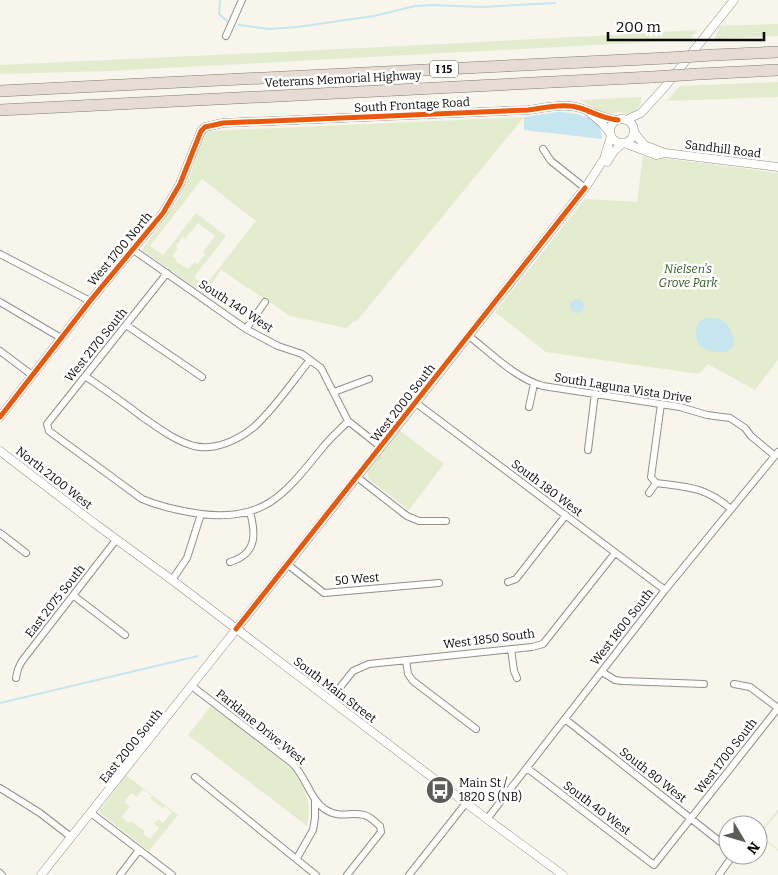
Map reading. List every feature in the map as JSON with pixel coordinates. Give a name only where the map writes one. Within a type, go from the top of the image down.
[{"type":"highway","name":"Veterans Memorial Highway","points":[[0,91],[778,52]]},
{"type":"highway","name":"Veterans Memorial Highway","points":[[0,110],[778,70]]},
{"type":"street","points":[[226,36],[242,0]]},
{"type":"street","points":[[611,135],[612,126],[641,113],[664,88],[734,0]]},
{"type":"street","points":[[588,111],[602,123],[616,142],[624,143],[631,139],[633,131],[653,107],[664,88]]},
{"type":"street","name":"South Frontage Road","points":[[206,127],[223,123],[528,110],[564,106],[578,107],[597,113],[610,120],[622,120]]},
{"type":"street","points":[[622,120],[631,124],[633,131]]},
{"type":"street","name":"West 1700 North","points":[[0,417],[90,300],[157,222],[172,200],[201,131],[206,127]]},
{"type":"street","name":"Sandhill Road","points":[[633,131],[644,145],[664,153],[778,167]]},
{"type":"street","name":"West 2000 South","points":[[236,629],[585,188],[604,159],[611,135]]},
{"type":"street","name":"Sandhill Road","points":[[624,143],[656,155],[664,153]]},
{"type":"street","name":"West 2000 South","points":[[585,188],[592,183],[611,155],[624,143]]},
{"type":"street","points":[[543,149],[550,161],[585,188]]},
{"type":"street","name":"South 140 West","points":[[132,249],[246,329],[278,346],[302,354],[321,368],[348,421],[381,447]]},
{"type":"street","points":[[0,254],[90,300]]},
{"type":"street","name":"West 2170 South","points":[[167,273],[47,424],[49,431],[142,499],[166,508],[201,514]]},
{"type":"street","points":[[0,302],[60,338]]},
{"type":"street","points":[[246,329],[265,302]]},
{"type":"street","points":[[126,325],[202,378]]},
{"type":"street","name":"South Laguna Vista Drive","points":[[469,336],[510,369],[534,384],[692,409],[707,415],[730,418],[776,454]]},
{"type":"street","points":[[0,351],[32,374]]},
{"type":"street","points":[[85,376],[153,425],[195,446],[210,447],[225,444],[252,428],[263,418],[310,360]]},
{"type":"street","points":[[334,392],[369,379]]},
{"type":"street","points":[[529,407],[534,384]]},
{"type":"street","points":[[588,450],[595,393]]},
{"type":"street","name":"South 180 West","points":[[416,403],[665,590]]},
{"type":"street","points":[[661,404],[651,477],[656,483],[688,486],[704,491],[717,497],[731,509]]},
{"type":"street","points":[[172,580],[187,558],[201,514],[228,516],[250,512],[268,504],[284,493],[348,421]]},
{"type":"street","name":"North 2100 West","points":[[0,451],[94,523]]},
{"type":"street","name":"West 1800 South","points":[[487,819],[665,590],[776,454]]},
{"type":"street","points":[[357,477],[407,516],[418,521],[446,521]]},
{"type":"street","points":[[649,493],[656,483]]},
{"type":"street","points":[[230,562],[246,554],[253,541],[255,527],[250,512]]},
{"type":"street","points":[[508,582],[516,579],[566,515]]},
{"type":"street","name":"South Main Street","points":[[94,523],[563,875]]},
{"type":"street","points":[[0,533],[26,553]]},
{"type":"street","name":"East 2075 South","points":[[16,678],[22,661],[116,540]]},
{"type":"street","name":"West 1850 South","points":[[330,700],[353,671],[368,664],[532,647],[544,644],[615,553]]},
{"type":"street","name":"50 West","points":[[287,564],[324,593],[439,582]]},
{"type":"street","points":[[74,596],[125,635]]},
{"type":"street","name":"East 2000 South","points":[[41,875],[193,686],[236,629]]},
{"type":"street","points":[[512,648],[516,678]]},
{"type":"street","points":[[406,660],[408,674],[413,681],[476,730]]},
{"type":"street","points":[[602,672],[615,680],[622,681],[704,684]]},
{"type":"street","points":[[734,684],[750,687],[778,708]]},
{"type":"street","name":"Parklane Drive West","points":[[193,686],[292,763],[304,778],[315,801]]},
{"type":"street","name":"West 1700 South","points":[[654,865],[778,708]]},
{"type":"street","name":"South 80 West","points":[[565,719],[718,840]]},
{"type":"street","name":"South 40 West","points":[[527,768],[654,865]]},
{"type":"street","points":[[195,776],[316,875]]},
{"type":"street","points":[[0,788],[40,813],[72,837]]},
{"type":"street","points":[[315,801],[324,809],[336,814],[365,815],[380,826],[381,830],[347,875]]},
{"type":"street","points":[[297,858],[313,830],[315,801]]},
{"type":"street","points":[[409,875],[466,803]]},
{"type":"street","points":[[91,813],[172,875]]},
{"type":"street","points":[[120,875],[140,850]]},
{"type":"green space","points":[[778,24],[778,36],[715,39],[719,26]]},
{"type":"green space","points":[[697,30],[689,40],[109,71],[0,74],[0,65]]},
{"type":"green space","points":[[778,82],[778,97],[667,101],[680,86]]},
{"type":"green space","points":[[641,97],[639,107],[630,114],[618,112],[607,115],[580,100]]},
{"type":"green space","points":[[524,117],[356,322],[354,321],[346,328],[290,316],[221,270],[204,294],[142,250],[178,199],[192,169],[201,138],[206,132]],"holes":[[[202,179],[256,221],[205,286],[194,277],[226,236],[196,213],[163,255],[150,246]],[[198,223],[215,236],[203,252],[205,254],[198,264],[195,262],[188,269],[175,261],[176,259],[172,256],[178,248],[176,246],[182,237],[185,239]]]},
{"type":"green space","name":"Nielsen's Grove Park","points":[[643,156],[652,159],[662,158],[778,173],[778,360],[755,390],[708,364],[699,374],[546,352],[495,312],[585,199],[637,202]]},
{"type":"green space","points":[[399,430],[444,464],[409,510],[369,479],[367,472]]},
{"type":"green space","points":[[211,706],[287,765],[293,772],[306,793],[309,809],[307,826],[188,735]]},
{"type":"green space","points":[[126,775],[178,815],[149,851],[99,812]],"holes":[[[143,789],[152,796],[150,798],[163,809],[165,806],[172,812],[163,823],[158,819],[154,824],[159,828],[150,839],[143,834],[145,831],[131,821],[129,823],[121,817],[130,807],[124,802],[131,793],[137,797]]]},
{"type":"green space","points":[[778,809],[778,813],[768,825],[768,822]]},
{"type":"green space","points":[[768,841],[778,849],[778,851],[768,842]]},
{"type":"water","points":[[557,112],[587,117],[597,123],[600,127],[602,139],[524,130],[524,117]]},
{"type":"water","points":[[577,299],[582,301],[584,306],[582,311],[577,313],[572,311],[570,306],[572,301]]},
{"type":"water","points":[[705,318],[724,321],[731,331],[734,340],[732,348],[728,351],[718,352],[707,350],[699,345],[696,330],[701,320]]},
{"type":"waterway","points":[[220,0],[219,14],[229,23]]},
{"type":"waterway","points":[[239,25],[269,29],[297,27],[374,16],[415,6],[482,7],[555,3]]},
{"type":"waterway","points":[[0,703],[198,656]]},
{"type":"cycle path","points":[[0,417],[90,301],[163,213],[180,184],[201,131],[205,127],[223,123],[528,110],[561,106],[580,108],[603,117],[618,120]]},
{"type":"cycle path","points":[[236,629],[585,188]]},
{"type":"place","name":"Main St / 1820 S (NB)","points":[[440,790]]}]
